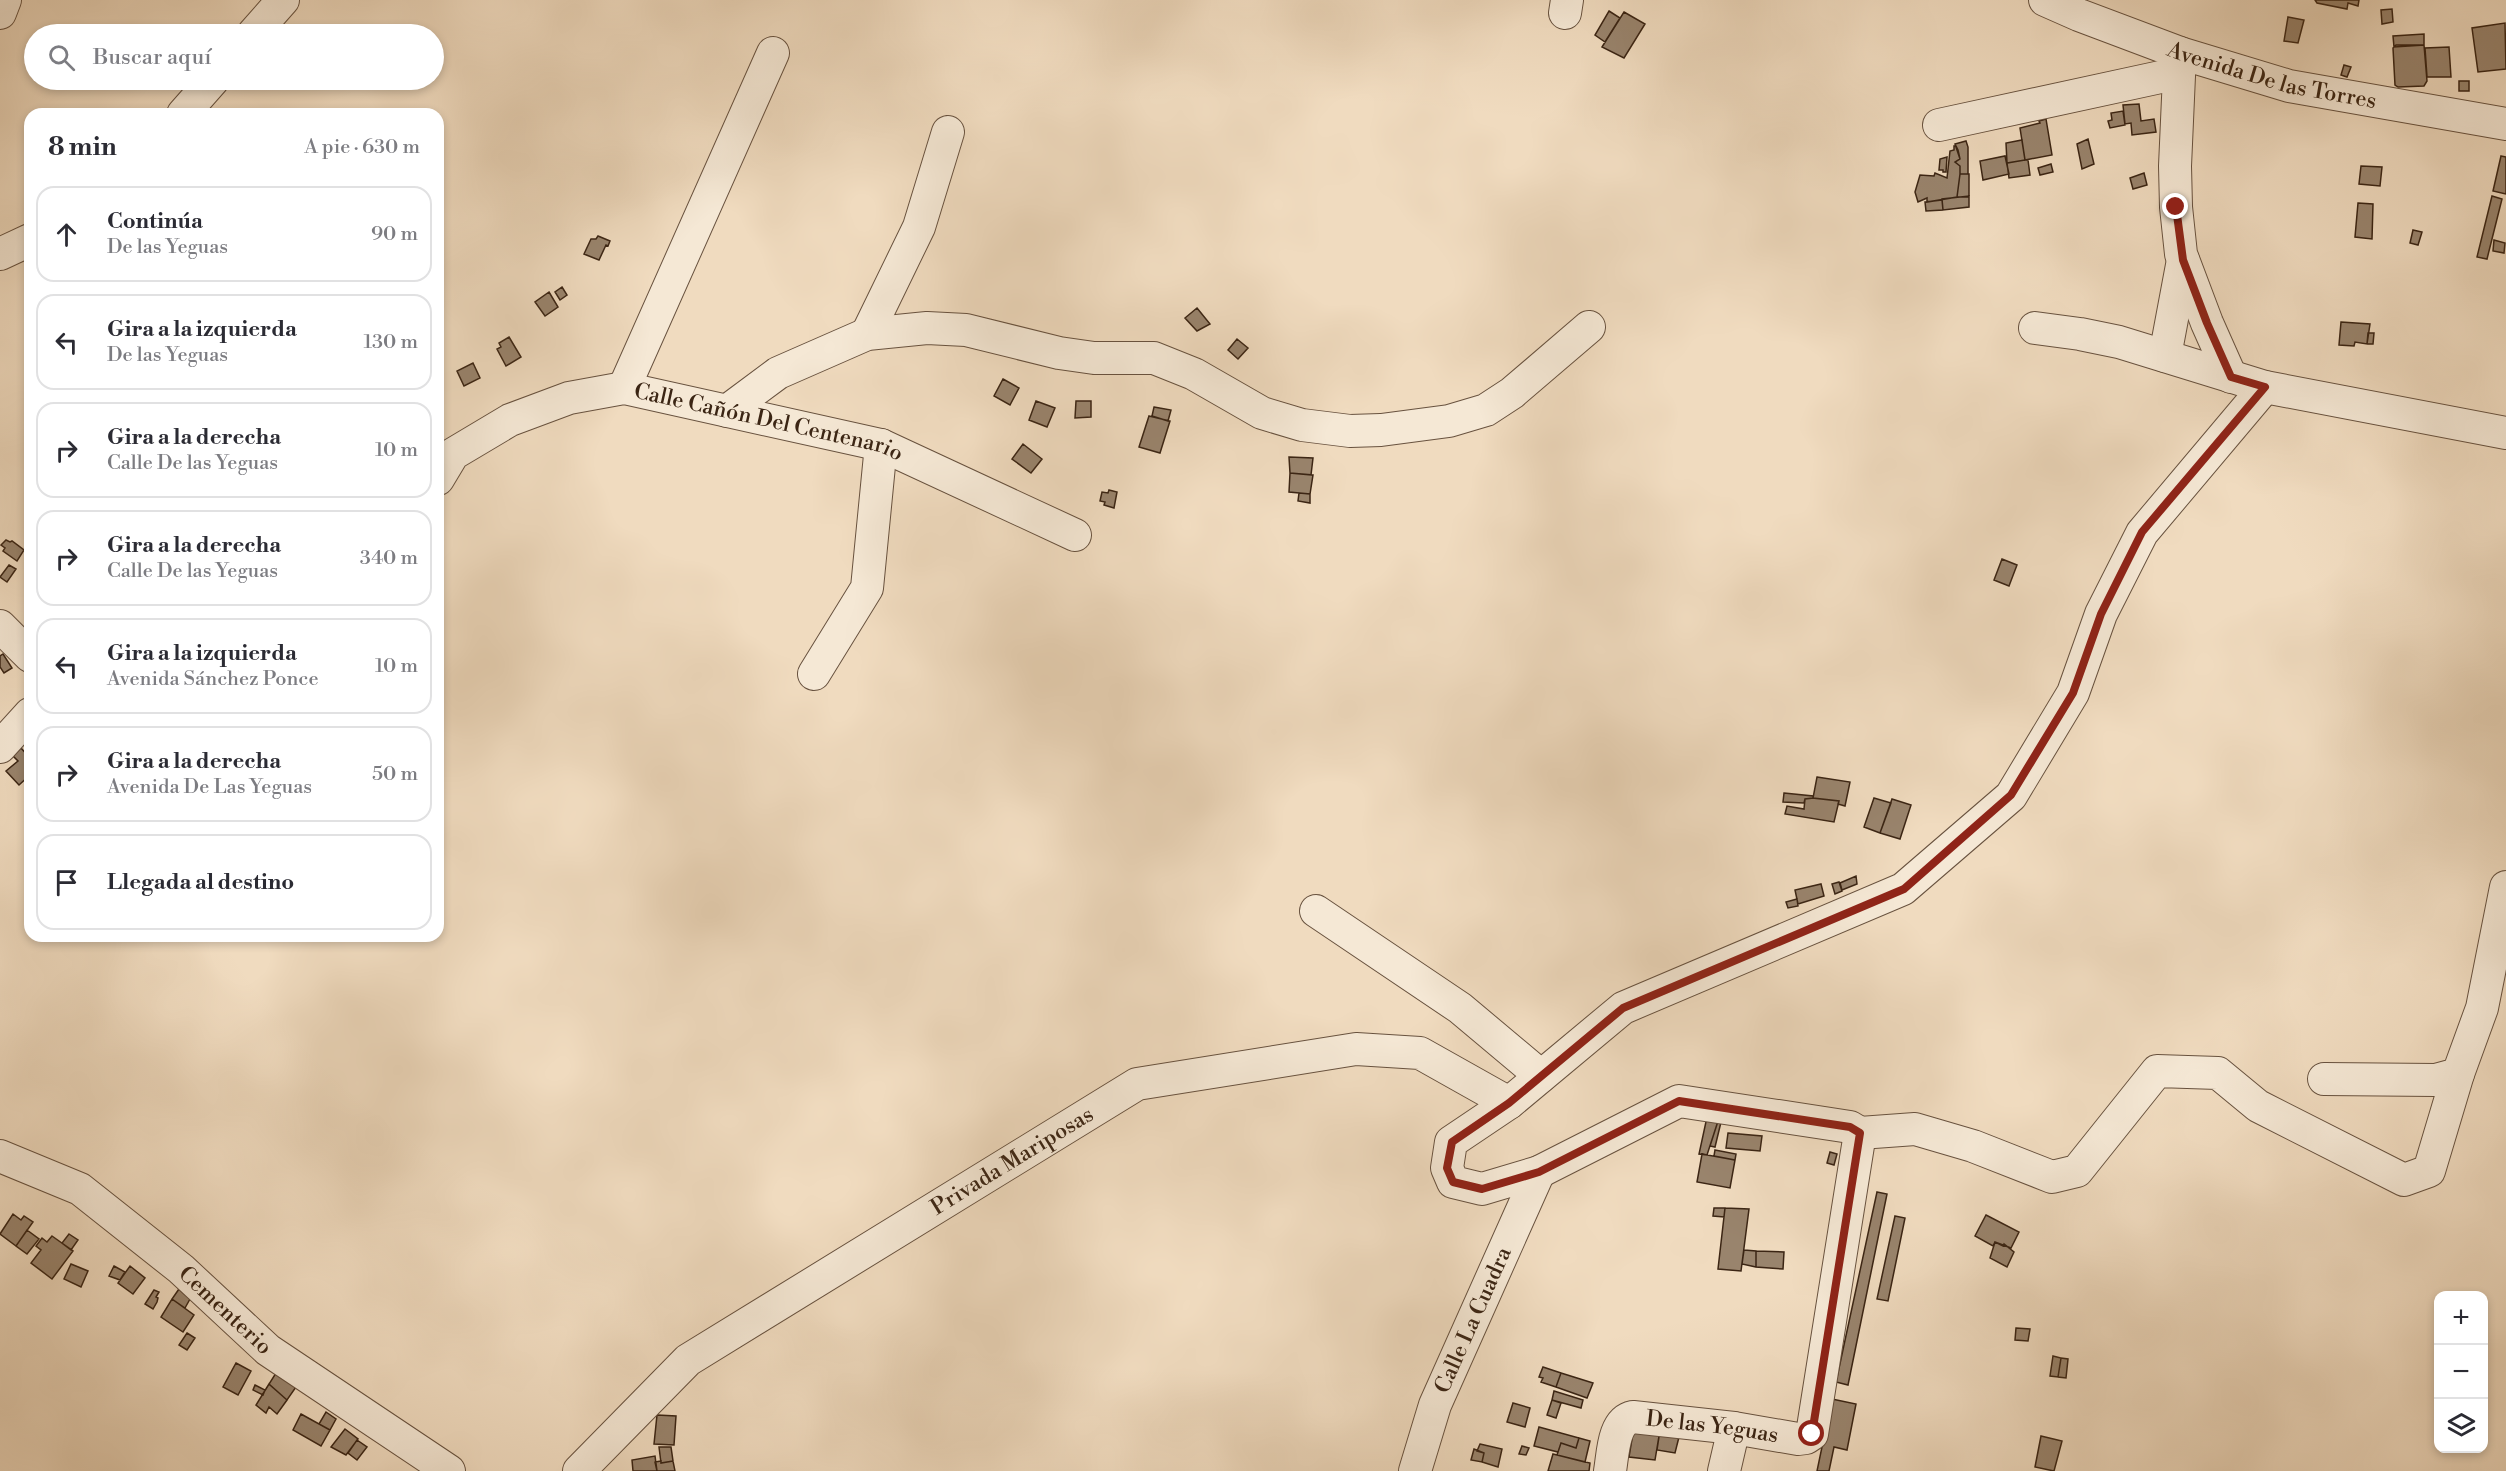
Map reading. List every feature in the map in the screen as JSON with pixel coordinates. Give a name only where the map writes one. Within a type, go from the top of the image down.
[{"type":"street","points":[[0,13],[5,0]]},
{"type":"street","points":[[262,24],[283,0]]},
{"type":"street","name":"Avenida De las Torres","points":[[2045,0],[2179,63],[2289,86],[2506,124]]},
{"type":"street","points":[[624,388],[773,52]]},
{"type":"street","points":[[1939,125],[2179,63],[2175,166],[2176,207],[2183,260],[2231,377]]},
{"type":"street","points":[[188,108],[204,90]]},
{"type":"street","points":[[867,334],[919,227],[948,132]]},
{"type":"street","points":[[0,254],[24,243]]},
{"type":"street","points":[[2165,356],[2183,260]]},
{"type":"street","points":[[727,411],[778,373],[867,334],[927,328],[966,330],[1059,353],[1094,358],[1154,358],[1194,374],[1262,413],[1302,425],[1350,431],[1382,430],[1449,421],[1486,410],[1512,393],[1589,327]]},
{"type":"street","points":[[2036,328],[2080,334],[2165,356],[2265,387],[2506,433]]},
{"type":"street","points":[[2265,387],[2142,532],[2101,614],[2073,693],[2011,795],[1904,889],[1623,1008],[1509,1103],[1452,1142],[1447,1168],[1453,1182],[1482,1189],[1539,1172],[1679,1101],[1850,1127],[1860,1133],[1915,1129],[1973,1146],[2052,1177],[2077,1171],[2157,1071],[2218,1073],[2258,1106],[2404,1180],[2429,1171],[2458,1074],[2482,1008],[2506,887]]},
{"type":"street","name":"Calle Cañón Del Centenario","points":[[444,456],[510,420],[569,398],[624,388],[881,445],[1075,535]]},
{"type":"street","points":[[814,674],[867,588],[881,445]]},
{"type":"street","points":[[0,626],[24,650]]},
{"type":"street","points":[[0,747],[24,721]]},
{"type":"street","points":[[1316,910],[1460,1008],[1541,1076]]},
{"type":"street","name":"Privada Mariposas","points":[[589,1467],[688,1360],[1137,1084],[1356,1049],[1420,1053],[1509,1103]]},
{"type":"street","points":[[2325,1079],[2436,1080],[2458,1074]]},
{"type":"street","name":"De las Yeguas","points":[[1610,1471],[1620,1426],[1628,1418],[1734,1428],[1798,1439],[1812,1434],[1860,1133]]},
{"type":"street","name":"Cementerio","points":[[0,1156],[80,1189],[182,1269],[268,1350],[418,1463],[449,1471]]},
{"type":"street","name":"Calle La Cuadra","points":[[1415,1471],[1435,1405],[1539,1172]]},
{"type":"street","points":[[1724,1471],[1734,1428]]},
{"type":"building","points":[[2315,0],[2359,0],[2358,6],[2348,3],[2347,9],[2317,3]]},
{"type":"building","points":[[2392,9],[2393,22],[2382,24],[2381,10]]},
{"type":"building","points":[[1609,11],[1620,18],[1605,42],[1595,35]]},
{"type":"building","points":[[1624,12],[1645,24],[1624,58],[1602,47]]},
{"type":"building","points":[[2288,17],[2304,20],[2298,43],[2284,41]]},
{"type":"building","points":[[2505,23],[2506,69],[2478,72],[2472,28]]},
{"type":"building","points":[[2424,34],[2424,45],[2394,47],[2393,36]]},
{"type":"building","points":[[2396,45],[2424,45],[2427,81],[2424,86],[2398,87],[2395,85],[2393,48]]},
{"type":"building","points":[[2449,47],[2451,77],[2427,77],[2425,48]]},
{"type":"building","points":[[2344,65],[2351,67],[2347,77],[2341,75]]},
{"type":"building","points":[[2459,81],[2469,81],[2469,91],[2459,91]]},
{"type":"building","points":[[2139,104],[2141,121],[2154,119],[2156,132],[2132,135],[2131,123],[2125,124],[2123,105]]},
{"type":"building","points":[[2123,111],[2125,125],[2110,128],[2108,121],[2112,120],[2111,113]]},
{"type":"building","points":[[2046,119],[2052,155],[2025,160],[2020,128],[2040,123],[2039,121]]},
{"type":"building","points":[[2088,139],[2094,164],[2082,169],[2077,144]]},
{"type":"building","points":[[2022,140],[2025,160],[2007,163],[2006,143]]},
{"type":"building","points":[[1966,141],[1968,174],[1960,174],[1960,166],[1955,162],[1960,159],[1955,144]]},
{"type":"building","points":[[1954,146],[1958,150],[1960,159],[1955,162],[1960,166],[1957,197],[1927,202],[1927,198],[1918,202],[1915,192],[1920,175],[1934,176],[1935,173],[1947,178],[1950,151],[1954,150]]},
{"type":"building","points":[[2005,156],[2009,174],[1983,180],[1980,161]]},
{"type":"building","points":[[2501,156],[2506,157],[2506,194],[2493,191]]},
{"type":"building","points":[[1947,157],[1946,172],[1943,172],[1939,170],[1940,159]]},
{"type":"building","points":[[2028,160],[2030,175],[2009,178],[2007,163]]},
{"type":"building","points":[[2051,164],[2053,172],[2040,175],[2038,168]]},
{"type":"building","points":[[2361,166],[2382,167],[2380,186],[2359,184]]},
{"type":"building","points":[[2144,173],[2147,185],[2133,189],[2130,178]]},
{"type":"building","points":[[1960,174],[1969,174],[1969,197],[1957,197]]},
{"type":"building","points":[[1969,196],[1969,207],[1943,210],[1942,199]]},
{"type":"building","points":[[2492,196],[2502,199],[2487,259],[2477,257]]},
{"type":"building","points":[[1942,200],[1943,210],[1926,211],[1925,202]]},
{"type":"building","points":[[2358,203],[2373,204],[2372,239],[2355,237]]},
{"type":"building","points":[[2413,230],[2422,232],[2418,245],[2410,243]]},
{"type":"building","points":[[598,236],[610,241],[599,260],[584,254],[591,239],[596,239]]},
{"type":"building","points":[[2494,240],[2505,243],[2504,253],[2493,251]]},
{"type":"building","points":[[562,287],[567,295],[560,300],[555,292]]},
{"type":"building","points":[[549,292],[558,307],[545,316],[535,302]]},
{"type":"building","points":[[1197,308],[1210,324],[1197,331],[1185,318]]},
{"type":"building","points":[[2341,322],[2370,324],[2367,344],[2355,342],[2354,346],[2339,345]]},
{"type":"building","points":[[2368,333],[2374,333],[2373,344],[2367,344]]},
{"type":"building","points":[[509,337],[521,357],[506,366],[497,349],[501,347],[499,343]]},
{"type":"building","points":[[1237,339],[1248,348],[1238,359],[1228,350]]},
{"type":"building","points":[[473,363],[480,378],[464,386],[457,371]]},
{"type":"building","points":[[1003,379],[1019,388],[1010,405],[994,396]]},
{"type":"building","points":[[1036,401],[1055,408],[1047,427],[1029,420]]},
{"type":"building","points":[[1076,401],[1091,401],[1091,417],[1075,418]]},
{"type":"building","points":[[1154,407],[1171,410],[1168,421],[1152,416]]},
{"type":"building","points":[[1149,416],[1170,421],[1160,453],[1139,447]]},
{"type":"building","points":[[1023,444],[1042,459],[1031,473],[1012,459]]},
{"type":"building","points":[[1289,457],[1313,458],[1311,475],[1290,473]]},
{"type":"building","points":[[1290,473],[1313,475],[1310,494],[1289,492]]},
{"type":"building","points":[[1109,490],[1117,492],[1114,508],[1100,501],[1102,492],[1108,493]]},
{"type":"building","points":[[1299,493],[1310,494],[1310,503],[1298,501]]},
{"type":"building","points":[[6,540],[12,541],[24,550],[17,561],[3,551],[5,548],[1,545]]},
{"type":"building","points":[[2002,559],[2017,565],[2009,586],[1994,580]]},
{"type":"building","points":[[9,565],[16,569],[7,582],[0,577]]},
{"type":"building","points":[[3,654],[12,668],[4,673],[0,667],[0,656]]},
{"type":"building","points":[[21,748],[24,751],[24,780],[19,785],[6,771],[18,761],[12,755]]},
{"type":"building","points":[[1817,777],[1850,782],[1845,806],[1838,804],[1839,801],[1813,798]]},
{"type":"building","points":[[1784,793],[1813,796],[1813,798],[1805,799],[1804,803],[1783,802]]},
{"type":"building","points":[[1874,798],[1891,803],[1880,833],[1864,827]]},
{"type":"building","points":[[1805,799],[1839,801],[1834,822],[1785,814],[1787,806],[1804,809]]},
{"type":"building","points":[[1892,799],[1911,805],[1900,839],[1880,833]]},
{"type":"building","points":[[1856,876],[1857,884],[1842,890],[1840,883]]},
{"type":"building","points":[[1839,882],[1842,891],[1835,894],[1832,884]]},
{"type":"building","points":[[1821,884],[1824,896],[1798,904],[1795,890]]},
{"type":"building","points":[[1797,899],[1798,906],[1788,908],[1786,902]]},
{"type":"building","points":[[1707,1117],[1719,1118],[1707,1155],[1699,1154]]},
{"type":"building","points":[[1719,1118],[1722,1118],[1715,1147],[1710,1146]]},
{"type":"building","points":[[1728,1133],[1762,1136],[1760,1151],[1726,1148]]},
{"type":"building","points":[[1715,1150],[1736,1154],[1735,1160],[1714,1156]]},
{"type":"building","points":[[1830,1152],[1837,1154],[1834,1165],[1827,1163]]},
{"type":"building","points":[[1702,1154],[1735,1160],[1730,1188],[1697,1182]]},
{"type":"building","points":[[1877,1192],[1887,1194],[1848,1385],[1836,1382]]},
{"type":"building","points":[[1714,1208],[1725,1208],[1724,1217],[1713,1216]]},
{"type":"building","points":[[1725,1208],[1749,1209],[1741,1271],[1718,1269]]},
{"type":"building","points":[[13,1214],[21,1220],[24,1216],[33,1222],[16,1246],[0,1234]]},
{"type":"building","points":[[1986,1215],[2019,1232],[2011,1248],[1995,1242],[1993,1246],[1975,1236]]},
{"type":"building","points":[[1895,1216],[1905,1218],[1888,1301],[1877,1299]]},
{"type":"building","points":[[27,1230],[39,1239],[27,1254],[16,1246]]},
{"type":"building","points":[[69,1234],[78,1240],[71,1250],[62,1243]]},
{"type":"building","points":[[52,1236],[73,1251],[52,1279],[31,1263],[41,1250],[36,1246],[42,1238],[47,1242]]},
{"type":"building","points":[[1995,1242],[2003,1246],[2004,1244],[2014,1252],[2007,1267],[1990,1258]]},
{"type":"building","points":[[1744,1250],[1756,1251],[1756,1267],[1742,1264]]},
{"type":"building","points":[[1756,1251],[1784,1252],[1783,1269],[1756,1267]]},
{"type":"building","points":[[71,1264],[88,1271],[81,1287],[64,1279]]},
{"type":"building","points":[[114,1266],[125,1272],[120,1280],[109,1276]]},
{"type":"building","points":[[130,1266],[145,1278],[133,1294],[118,1283]]},
{"type":"building","points":[[179,1289],[190,1299],[185,1308],[172,1299]]},
{"type":"building","points":[[154,1290],[159,1292],[153,1309],[145,1304]]},
{"type":"building","points":[[172,1299],[194,1315],[183,1332],[161,1317]]},
{"type":"building","points":[[2016,1328],[2030,1329],[2028,1341],[2015,1340]]},
{"type":"building","points":[[187,1333],[195,1338],[187,1350],[179,1345]]},
{"type":"building","points":[[2053,1356],[2061,1358],[2058,1377],[2050,1376]]},
{"type":"building","points":[[2061,1358],[2068,1359],[2066,1378],[2058,1377]]},
{"type":"building","points":[[236,1363],[251,1371],[238,1395],[223,1387]]},
{"type":"building","points":[[1543,1367],[1561,1373],[1556,1387],[1541,1382],[1543,1378],[1539,1377]]},
{"type":"building","points":[[276,1373],[296,1387],[287,1400],[269,1384]]},
{"type":"building","points":[[1561,1373],[1593,1383],[1587,1398],[1556,1387]]},
{"type":"building","points":[[269,1384],[287,1400],[277,1414],[269,1407],[266,1413],[256,1405]]},
{"type":"building","points":[[255,1385],[265,1390],[263,1395],[253,1390]]},
{"type":"building","points":[[1554,1391],[1583,1400],[1581,1408],[1552,1400]]},
{"type":"building","points":[[1832,1399],[1856,1404],[1847,1450],[1834,1447],[1829,1471],[1817,1471]]},
{"type":"building","points":[[1552,1400],[1561,1403],[1556,1418],[1547,1415]]},
{"type":"building","points":[[1513,1403],[1530,1408],[1525,1427],[1507,1422]]},
{"type":"building","points":[[326,1412],[336,1419],[330,1430],[319,1424]]},
{"type":"building","points":[[301,1414],[330,1430],[321,1446],[293,1430]]},
{"type":"building","points":[[657,1415],[676,1416],[674,1445],[654,1444]]},
{"type":"building","points":[[1539,1427],[1579,1438],[1576,1448],[1561,1443],[1558,1452],[1534,1446]]},
{"type":"building","points":[[1634,1427],[1660,1430],[1655,1460],[1629,1457]]},
{"type":"building","points":[[345,1429],[358,1439],[346,1455],[331,1447]]},
{"type":"building","points":[[1660,1430],[1680,1433],[1675,1453],[1657,1450]]},
{"type":"building","points":[[2041,1436],[2062,1441],[2054,1471],[2035,1467]]},
{"type":"building","points":[[1579,1438],[1590,1441],[1585,1462],[1557,1455],[1561,1443],[1576,1448]]},
{"type":"building","points":[[357,1440],[367,1447],[357,1460],[348,1453]]},
{"type":"building","points":[[1480,1444],[1502,1449],[1498,1467],[1482,1462],[1484,1453],[1477,1451]]},
{"type":"building","points":[[1522,1446],[1529,1448],[1526,1455],[1519,1454]]},
{"type":"building","points":[[659,1447],[671,1447],[673,1461],[661,1463]]},
{"type":"building","points":[[1474,1449],[1484,1453],[1482,1462],[1471,1460]]},
{"type":"building","points":[[1553,1454],[1590,1463],[1589,1471],[1548,1471]]},
{"type":"building","points":[[655,1456],[657,1471],[633,1471],[632,1460]]},
{"type":"building","points":[[661,1461],[661,1463],[673,1461],[675,1471],[657,1471],[655,1462]]},
{"type":"route","points":[[1812,1434],[1860,1133],[1850,1127],[1679,1101],[1539,1172],[1482,1189],[1453,1182],[1447,1168],[1452,1142],[1509,1103],[1623,1008],[1904,889],[2011,795],[2073,693],[2101,614],[2142,532],[2265,387],[2231,377],[2207,323],[2181,254],[2176,207]]}]
